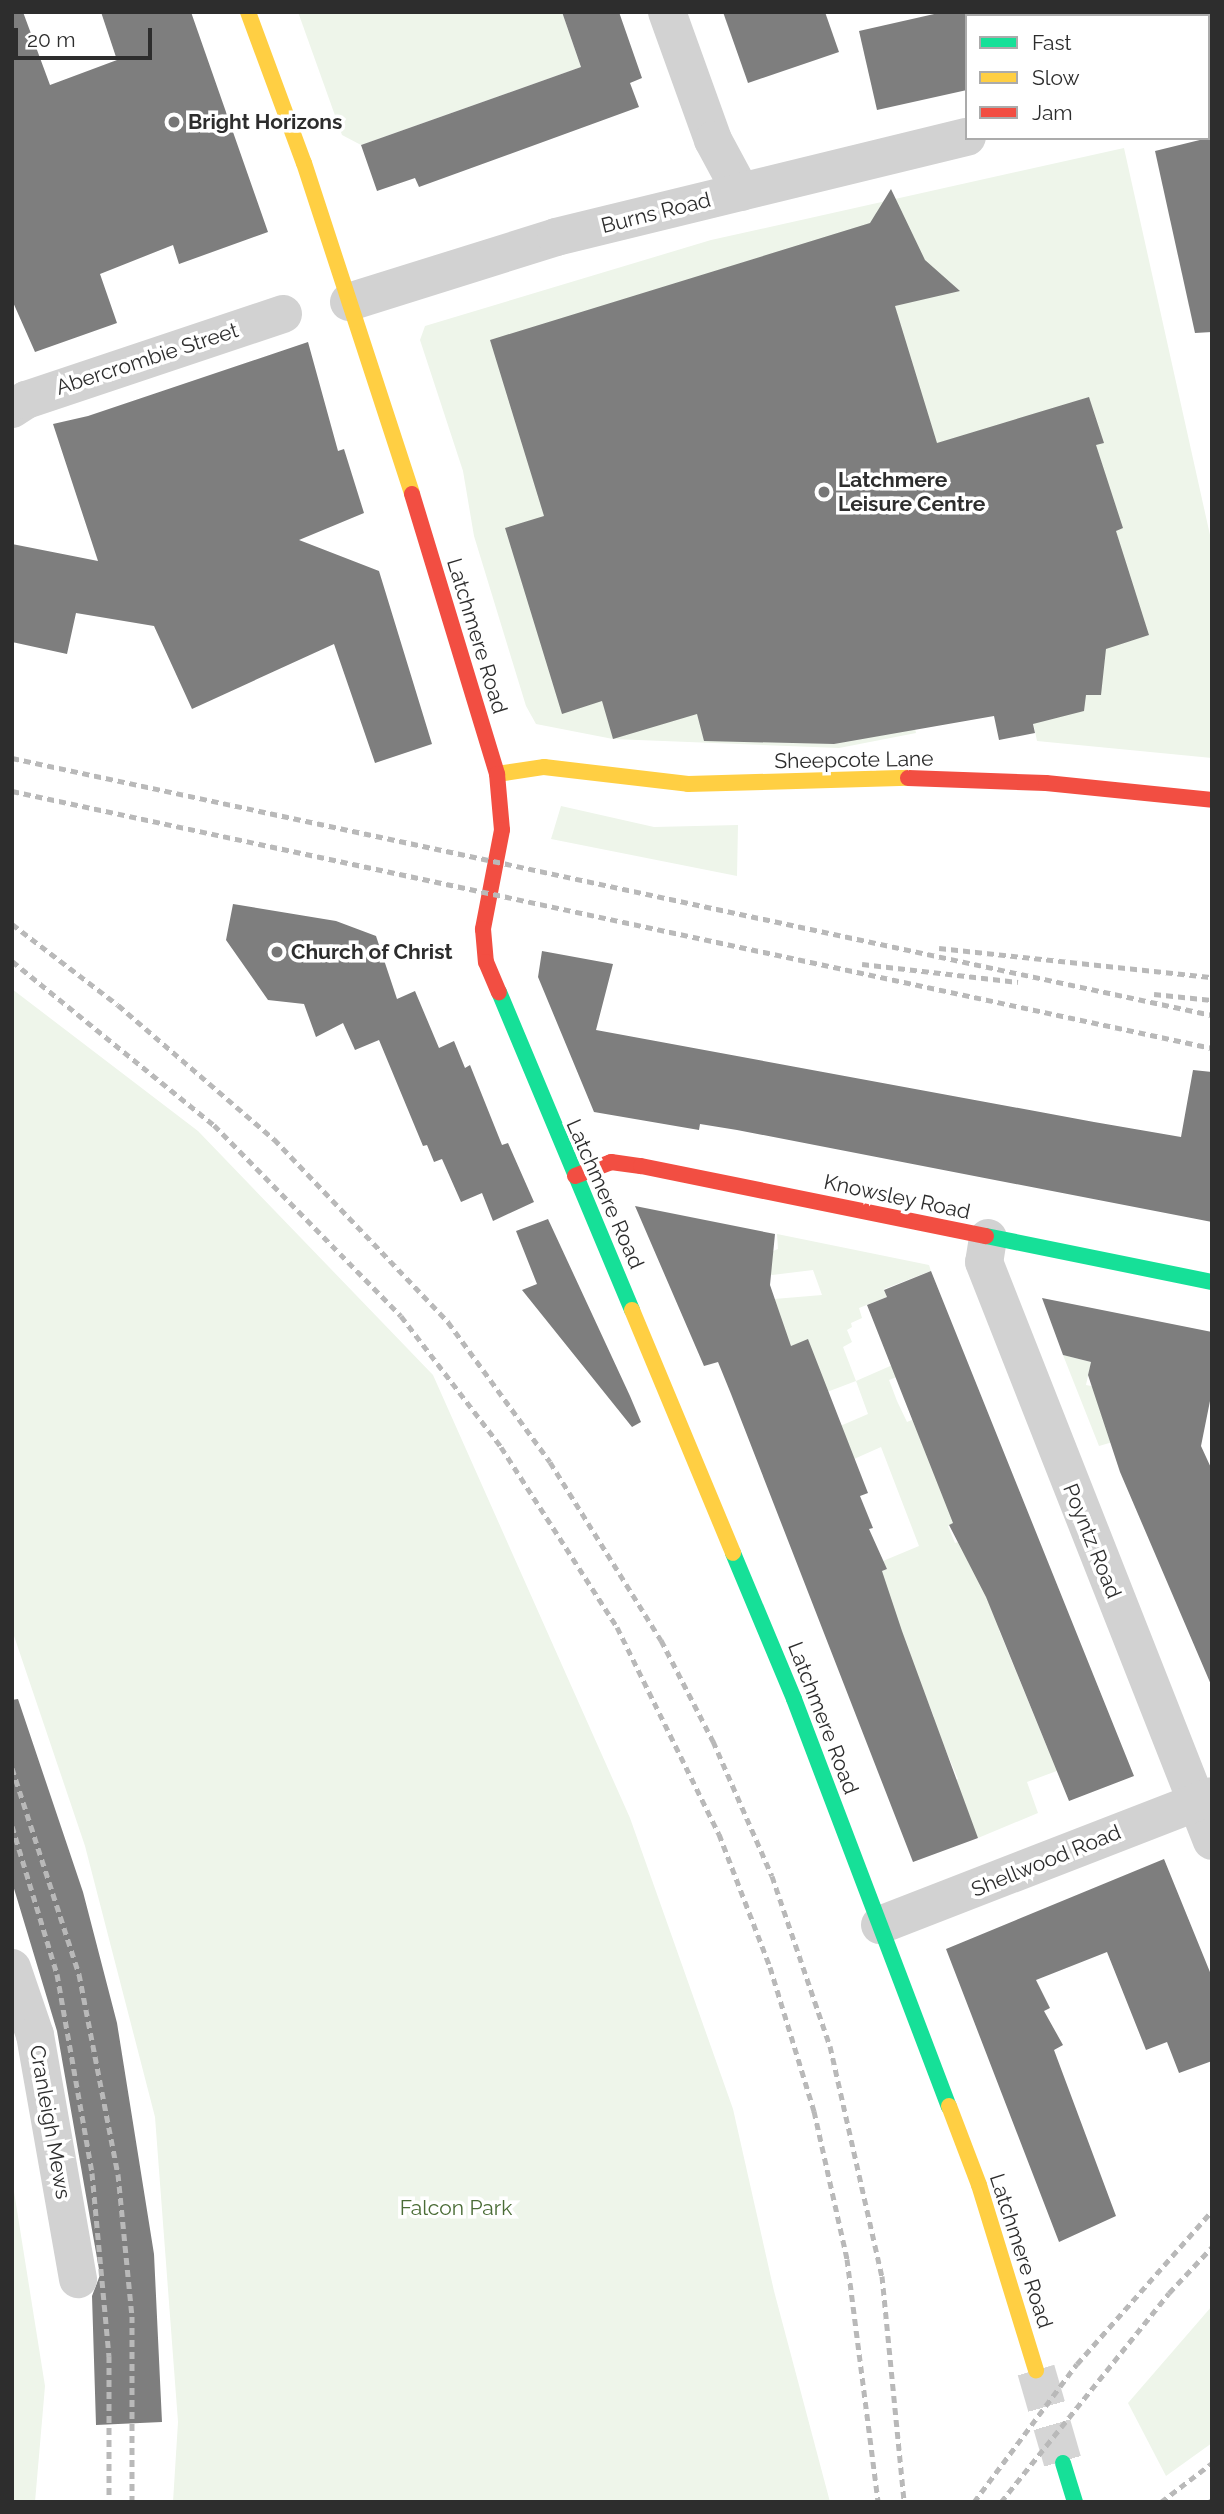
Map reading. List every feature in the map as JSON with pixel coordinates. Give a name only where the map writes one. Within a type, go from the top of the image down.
[{"type":"main road","name":"Latchmere Road","points":[[248,12],[304,163],[497,774],[502,830],[483,929],[486,962],[794,1699],[979,2185],[1036,2370]]},
{"type":"main road","name":"Sheepcote Lane","points":[[497,774],[544,767],[688,784],[872,777],[1046,783],[1212,800]]},
{"type":"main road","name":"Knowsley Road","points":[[576,1176],[611,1163],[640,1166],[1212,1282]]},
{"type":"main road","points":[[1063,2463],[1075,2502]]},
{"type":"street","points":[[667,12],[713,140],[741,192]]},
{"type":"street","name":"Burns Road","points":[[349,302],[556,237],[965,137]]},
{"type":"street","name":"Abercrombie Street","points":[[12,409],[26,400],[283,314]]},
{"type":"street","name":"Poyntz Road","points":[[988,1238],[984,1262],[1204,1799],[1212,1841]]},
{"type":"street","name":"Shellwood Road","points":[[880,1925],[1204,1799]]},
{"type":"street","name":"Cranleigh Mews","points":[[12,1968],[34,2035],[78,2279]]},
{"type":"green space","points":[[298,12],[562,12],[581,67],[361,145],[342,135]]},
{"type":"green space","name":"Latchmere Leisure Centre","points":[[1124,148],[1212,544],[1212,758],[1037,741],[1019,654],[902,671],[916,733],[839,748],[613,739],[536,724],[526,706],[474,536],[463,471],[420,340],[425,326],[711,240]]},
{"type":"green space","points":[[561,806],[654,827],[738,825],[737,876],[551,839]]},
{"type":"green space","name":"Falcon Park","points":[[12,989],[198,1131],[433,1375],[630,1818],[733,2109],[774,2291],[830,2502],[173,2502],[178,2422],[155,2117],[85,1846],[12,1630]]},
{"type":"green space","points":[[777,1234],[929,1265],[931,1271],[884,1289],[887,1297],[859,1308],[862,1318],[851,1323],[852,1327],[847,1330],[852,1342],[843,1347],[856,1381],[827,1392],[770,1355],[774,1299],[822,1295],[813,1270],[764,1276],[773,1251],[778,1249]]},
{"type":"green space","points":[[1063,1355],[1091,1362],[1086,1385],[1122,1392],[1130,1437],[1099,1446]]},
{"type":"green space","points":[[913,1356],[917,1369],[889,1380],[897,1401],[907,1422],[933,1411],[955,1522],[948,1526],[955,1543],[964,1540],[994,1616],[1010,1610],[999,1630],[1047,1747],[1073,1765],[1027,1782],[1038,1813],[978,1838],[938,1787],[958,1779],[944,1746],[916,1724],[934,1717],[876,1574],[887,1569],[883,1561],[919,1546],[881,1447],[854,1459],[824,1433],[868,1414],[856,1381]]},
{"type":"green space","points":[[12,2179],[45,2386],[35,2502],[12,2502]]},
{"type":"green space","points":[[1212,2306],[1212,2443],[1166,2476],[1128,2403]]},
{"type":"building","points":[[12,12],[23,12],[50,85],[117,60],[101,12],[191,12],[268,232],[179,264],[173,245],[100,274],[117,323],[35,352],[12,300]]},
{"type":"building","points":[[562,12],[619,12],[642,78],[630,83],[639,107],[419,187],[415,178],[377,191],[361,145],[581,67]]},
{"type":"building","points":[[723,12],[825,12],[839,52],[748,83]]},
{"type":"building","points":[[943,12],[967,12],[965,90],[877,110],[859,31]]},
{"type":"building","points":[[1210,137],[1212,332],[1195,333],[1155,151],[1210,140]]},
{"type":"building","name":"Latchmere Leisure Centre","points":[[891,189],[925,260],[960,291],[895,306],[937,443],[1089,397],[1104,443],[1096,445],[1123,528],[1116,531],[1149,635],[1106,649],[1101,695],[1086,695],[1084,711],[1033,724],[1035,733],[999,740],[994,716],[834,744],[704,741],[697,714],[613,739],[602,701],[562,714],[505,528],[544,516],[490,340],[870,223]]},
{"type":"building","points":[[308,342],[338,451],[344,449],[364,513],[299,540],[379,571],[432,744],[375,763],[334,644],[192,709],[154,626],[76,613],[67,654],[12,642],[12,544],[98,561],[53,424],[88,416]]},
{"type":"building","points":[[233,904],[336,921],[376,936],[397,999],[415,991],[439,1048],[454,1041],[465,1068],[470,1065],[502,1145],[508,1143],[534,1202],[493,1221],[482,1193],[461,1202],[442,1159],[434,1162],[427,1145],[423,1146],[379,1040],[355,1050],[343,1023],[316,1037],[304,1004],[268,1000],[226,940]]},
{"type":"building","points":[[542,951],[613,964],[596,1030],[1094,1122],[1181,1137],[1193,1070],[1212,1072],[1212,1222],[737,1130],[700,1124],[699,1130],[594,1112],[538,977]]},
{"type":"building","points":[[635,1206],[775,1234],[770,1285],[791,1346],[808,1339],[868,1493],[860,1496],[873,1528],[869,1529],[887,1569],[882,1571],[978,1838],[913,1862],[718,1362],[704,1366]]},
{"type":"building","points":[[548,1219],[641,1422],[632,1427],[522,1290],[537,1284],[516,1231]]},
{"type":"building","points":[[931,1271],[1134,1776],[1069,1801],[986,1597],[949,1525],[953,1523],[867,1305],[887,1297],[884,1290]]},
{"type":"building","points":[[1042,1298],[1212,1332],[1212,1391],[1201,1446],[1212,1470],[1212,1687],[1120,1472],[1088,1375],[1091,1362],[1063,1355]]},
{"type":"building","points":[[18,1699],[83,1892],[117,2023],[154,2254],[162,2422],[96,2425],[92,2296],[100,2275],[57,2031],[12,1882],[12,1700]]},
{"type":"building","points":[[1164,1859],[1212,1977],[1212,2061],[1179,2073],[1167,2042],[1146,2050],[1107,1952],[1036,1980],[1050,2008],[1044,2011],[1063,2045],[1054,2050],[1116,2216],[1059,2242],[946,1949]]},
{"type":"tunnel","points":[[1036,2370],[1063,2463]]},
{"type":"railway","points":[[12,758],[1212,1015]]},
{"type":"railway","points":[[12,791],[1212,1048]]},
{"type":"railway","points":[[12,924],[118,1005],[274,1139],[448,1322],[550,1462],[661,1640],[713,1741],[772,1876],[830,2046],[882,2276],[904,2502]]},
{"type":"railway","points":[[939,948],[1212,977]]},
{"type":"railway","points":[[12,961],[214,1125],[401,1316],[501,1447],[617,1627],[719,1834],[770,1967],[814,2111],[847,2259],[878,2502]]},
{"type":"railway","points":[[862,964],[1018,982]]},
{"type":"railway","points":[[1154,994],[1212,1000]]},
{"type":"railway","points":[[12,1768],[79,1974],[118,2174],[132,2316],[132,2502]]},
{"type":"railway","points":[[12,1826],[57,1974],[92,2173],[109,2356],[109,2502]]},
{"type":"railway","points":[[974,2502],[1077,2364],[1212,2211]]},
{"type":"railway","points":[[1001,2502],[1169,2293],[1212,2247]]},
{"type":"railway","points":[[1161,2502],[1212,2463]]},
{"type":"traffic: fast","points":[[499,992],[632,1310]]},
{"type":"traffic: fast","points":[[986,1236],[1212,1282]]},
{"type":"traffic: fast","points":[[733,1553],[794,1699],[949,2106]]},
{"type":"traffic: fast","points":[[1063,2463],[1075,2502]]},
{"type":"traffic: slow","points":[[248,12],[304,163],[412,494]]},
{"type":"traffic: slow","points":[[497,774],[544,767],[688,784],[908,778]]},
{"type":"traffic: slow","points":[[632,1310],[733,1553]]},
{"type":"traffic: slow","points":[[949,2106],[979,2185],[1036,2370]]},
{"type":"traffic: jam","points":[[412,494],[497,774],[502,830],[483,929],[486,962],[499,992]]},
{"type":"traffic: jam","points":[[908,778],[1046,783],[1212,800]]},
{"type":"traffic: jam","points":[[575,1176],[611,1162],[641,1166],[986,1236]]},
{"type":"place","name":"Bright Horizons","points":[[174,122]]},
{"type":"place","name":"Latchmere Leisure Centre","points":[[824,492]]},
{"type":"place","name":"Church of Christ","points":[[277,952]]}]
